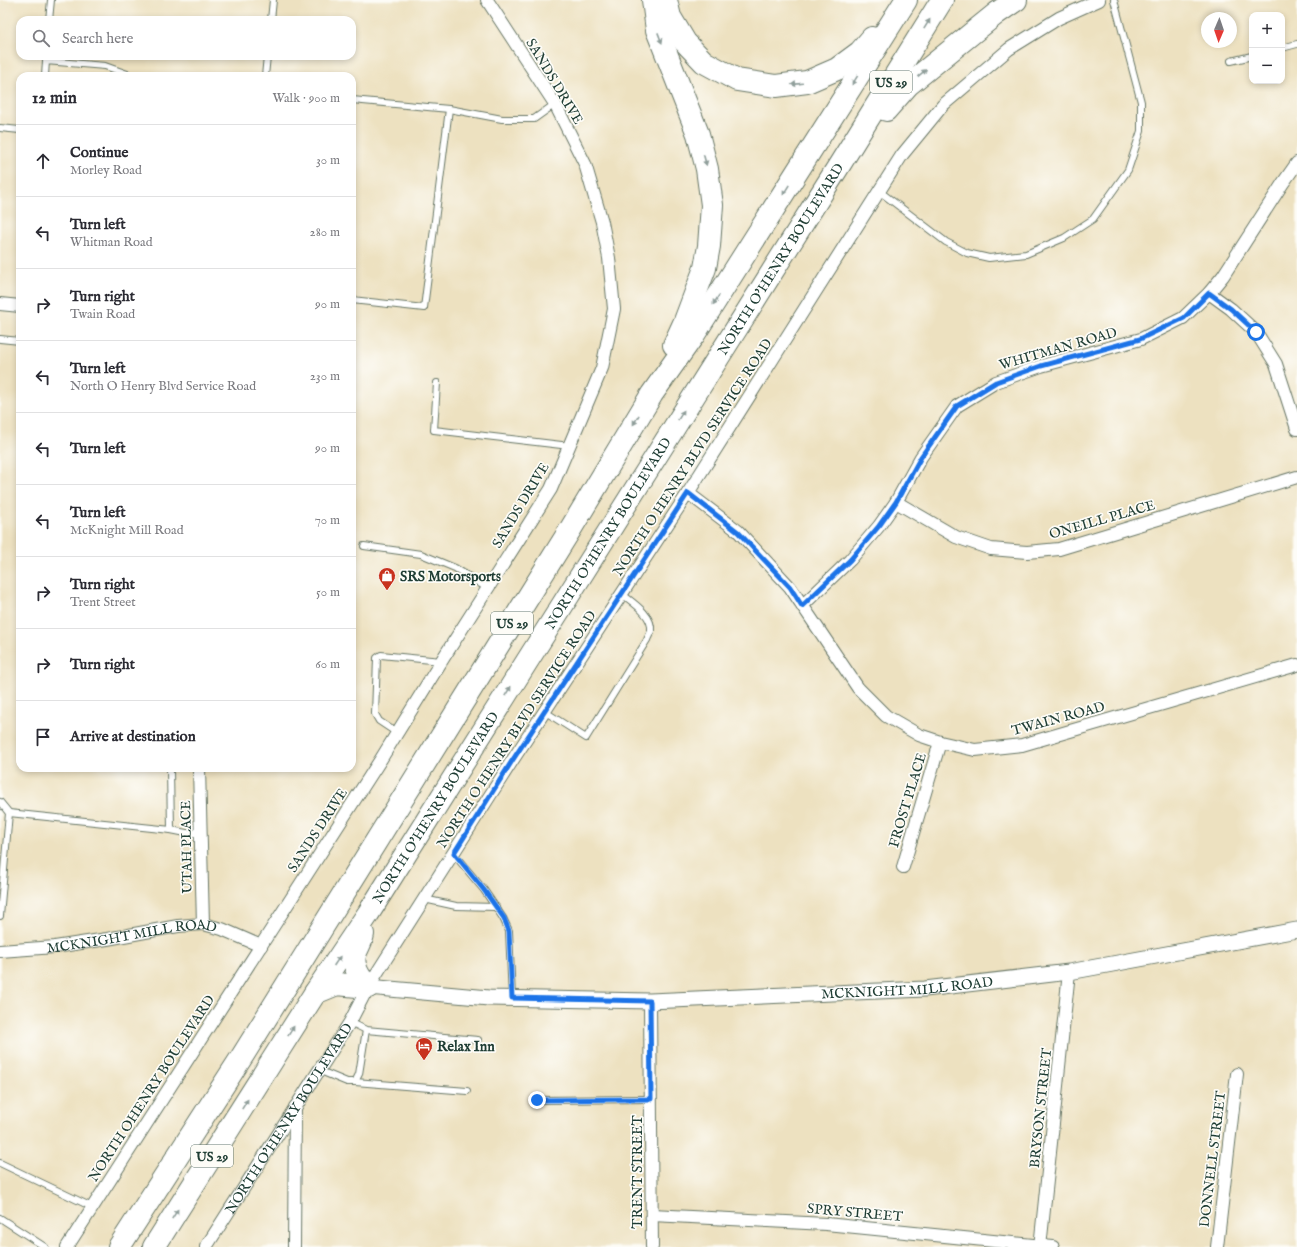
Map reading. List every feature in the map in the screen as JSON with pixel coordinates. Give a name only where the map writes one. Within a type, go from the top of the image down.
[{"type":"highway","points":[[652,394],[685,321],[705,268],[709,246],[712,205],[707,169],[698,134],[657,30],[653,0]]},
{"type":"highway","points":[[666,0],[670,17],[685,42],[704,62],[737,80],[776,86],[807,82],[837,69],[860,52],[900,0]]},
{"type":"highway","name":"US 29","points":[[119,1247],[243,1055],[570,530],[652,394],[693,336],[906,0]]},
{"type":"highway","name":"NORTH O'HENRY BOULEVARD","points":[[154,1247],[315,993],[368,914],[942,0]]},
{"type":"highway","points":[[840,164],[908,85],[997,13],[1016,0]]},
{"type":"highway","points":[[368,914],[354,964],[361,980],[368,987]]},
{"type":"highway","points":[[315,993],[337,984],[368,987]]},
{"type":"street","name":"SANDS DRIVE","points":[[261,946],[551,489],[602,368],[614,309],[609,258],[602,222],[585,164],[555,104],[487,0]]},
{"type":"street","name":"NORTH O HENRY BLVD SERVICE ROAD","points":[[368,987],[544,711],[688,493],[902,155],[943,105],[1009,49],[1059,18],[1099,0]]},
{"type":"street","name":"WHITMAN ROAD","points":[[802,606],[850,560],[879,526],[896,502],[921,457],[957,406],[996,382],[1041,366],[1140,339],[1184,318],[1209,293],[1223,276],[1283,182],[1297,163]]},
{"type":"street","points":[[1209,293],[1231,309],[1256,332],[1276,364],[1297,429]]},
{"type":"street","points":[[0,304],[16,306]]},
{"type":"street","name":"ONEILL PLACE","points":[[896,502],[956,537],[991,549],[1027,552],[1059,549],[1297,477]]},
{"type":"street","name":"TWAIN ROAD","points":[[688,493],[738,532],[790,587],[858,688],[886,716],[919,735],[940,742],[975,750],[1022,745],[1297,665]]},
{"type":"street","name":"FROST PLACE","points":[[903,867],[940,742]]},
{"type":"street","name":"UTAH PLACE","points":[[199,772],[203,924]]},
{"type":"street","name":"MCKNIGHT MILL ROAD","points":[[0,951],[55,947],[178,926],[203,924],[222,929],[261,946]]},
{"type":"street","name":"MCKNIGHT MILL ROAD","points":[[368,987],[489,998],[650,1001],[924,989],[1069,972],[1297,930]]},
{"type":"street","name":"NORTH OHENRY BOULEVARD","points":[[67,1247],[261,946]]},
{"type":"street","name":"BRYSON STREET","points":[[1040,1246],[1069,972]]},
{"type":"street","name":"NORTH O'HENRY BOULEVARD","points":[[206,1247],[350,1022],[368,987]]},
{"type":"street","name":"TRENT STREET","points":[[650,1001],[652,1247]]},
{"type":"street","name":"DONNELL STREET","points":[[1217,1247],[1237,1074]]},
{"type":"street","points":[[294,1247],[296,1107]]},
{"type":"street","name":"SPRY STREET","points":[[652,1216],[826,1224],[1053,1247]]},
{"type":"lane","points":[[49,16],[51,0]]},
{"type":"lane","points":[[271,16],[272,0]]},
{"type":"lane","points":[[879,192],[946,242],[967,254],[989,258],[1026,254],[1064,238],[1093,219],[1128,170],[1141,131],[1141,102],[1114,0]]},
{"type":"lane","points":[[1285,47],[1297,44]]},
{"type":"lane","points":[[1231,61],[1249,57]]},
{"type":"lane","points":[[45,72],[46,60]]},
{"type":"lane","points":[[61,60],[105,66],[122,72]]},
{"type":"lane","points":[[265,72],[267,60]]},
{"type":"lane","points":[[356,100],[449,110],[502,119],[534,119],[555,104]]},
{"type":"lane","points":[[356,300],[424,308],[449,110]]},
{"type":"lane","points":[[0,128],[16,130]]},
{"type":"lane","points":[[0,339],[16,340]]},
{"type":"lane","points":[[437,383],[434,430],[570,446]]},
{"type":"lane","points":[[364,546],[421,554],[454,568],[487,588]]},
{"type":"lane","points":[[544,711],[586,738],[647,640],[651,630],[648,616],[622,594]]},
{"type":"lane","points":[[397,732],[379,721],[375,714],[377,658],[381,655],[441,661]]},
{"type":"lane","points":[[170,772],[171,830]]},
{"type":"lane","points":[[0,802],[9,812],[171,830],[186,833],[200,833]]},
{"type":"lane","points":[[0,916],[9,812]]},
{"type":"lane","points":[[454,853],[484,890],[504,918],[509,931],[512,998]]},
{"type":"lane","points":[[424,899],[456,906],[496,907]]},
{"type":"lane","points":[[350,1022],[366,1030],[478,1040]]},
{"type":"lane","points":[[355,1082],[359,1074],[366,1030]]},
{"type":"lane","points":[[318,1070],[347,1082],[467,1091]]},
{"type":"lane","points":[[537,1100],[651,1099]]},
{"type":"lane","points":[[0,1164],[92,1207]]},
{"type":"lane","points":[[0,1218],[45,1247]]},
{"type":"place","name":"SRS Motorsports","points":[[387,591]]},
{"type":"place","name":"Relax Inn","points":[[424,1061]]},
{"type":"route","points":[[537,1100],[651,1099],[650,1001],[512,998],[509,931],[504,918],[484,890],[454,853],[512,761],[688,493],[738,532],[790,587],[802,606],[850,560],[879,526],[896,502],[921,457],[957,406],[996,382],[1041,366],[1140,339],[1184,318],[1209,293],[1231,309],[1256,332]]}]
